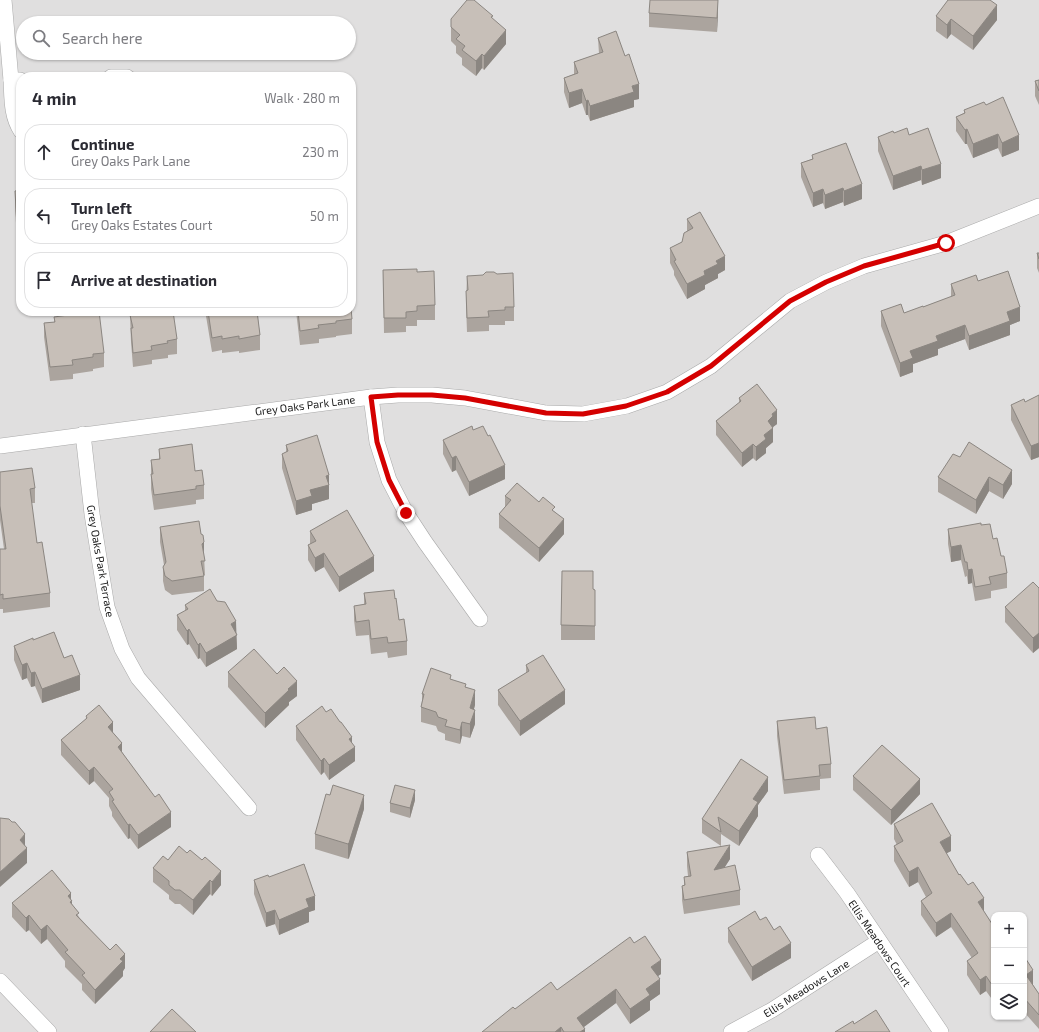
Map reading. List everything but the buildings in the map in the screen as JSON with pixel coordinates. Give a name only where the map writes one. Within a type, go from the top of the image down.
[{"type":"street","points":[[4,0],[16,80],[14,115],[16,124]]},
{"type":"street","name":"Grey Oaks Park Lane","points":[[0,446],[371,397],[398,395],[432,395],[465,398],[546,413],[583,414],[626,406],[667,392],[711,366],[790,301],[826,282],[864,266],[946,243],[1039,206]]},
{"type":"street","points":[[371,397],[377,442],[389,480],[406,513],[480,619]]},
{"type":"street","name":"Grey Oaks Park Terrace","points":[[83,434],[92,514],[107,608],[122,649],[138,678],[249,808]]},
{"type":"street","name":"Ellis Meadows Court","points":[[818,855],[846,892],[941,1032]]},
{"type":"street","name":"Ellis Meadows Lane","points":[[731,1032],[772,1010],[879,941]]},
{"type":"street","points":[[0,981],[49,1032]]},
{"type":"shaded area","points":[[0,0],[1039,0],[1039,1032],[0,1032]]},
{"type":"route","points":[[406,513],[389,480],[377,442],[371,397],[432,395],[465,398],[546,413],[583,414],[626,406],[667,392],[711,366],[790,301],[826,282],[864,266],[946,243]]}]
